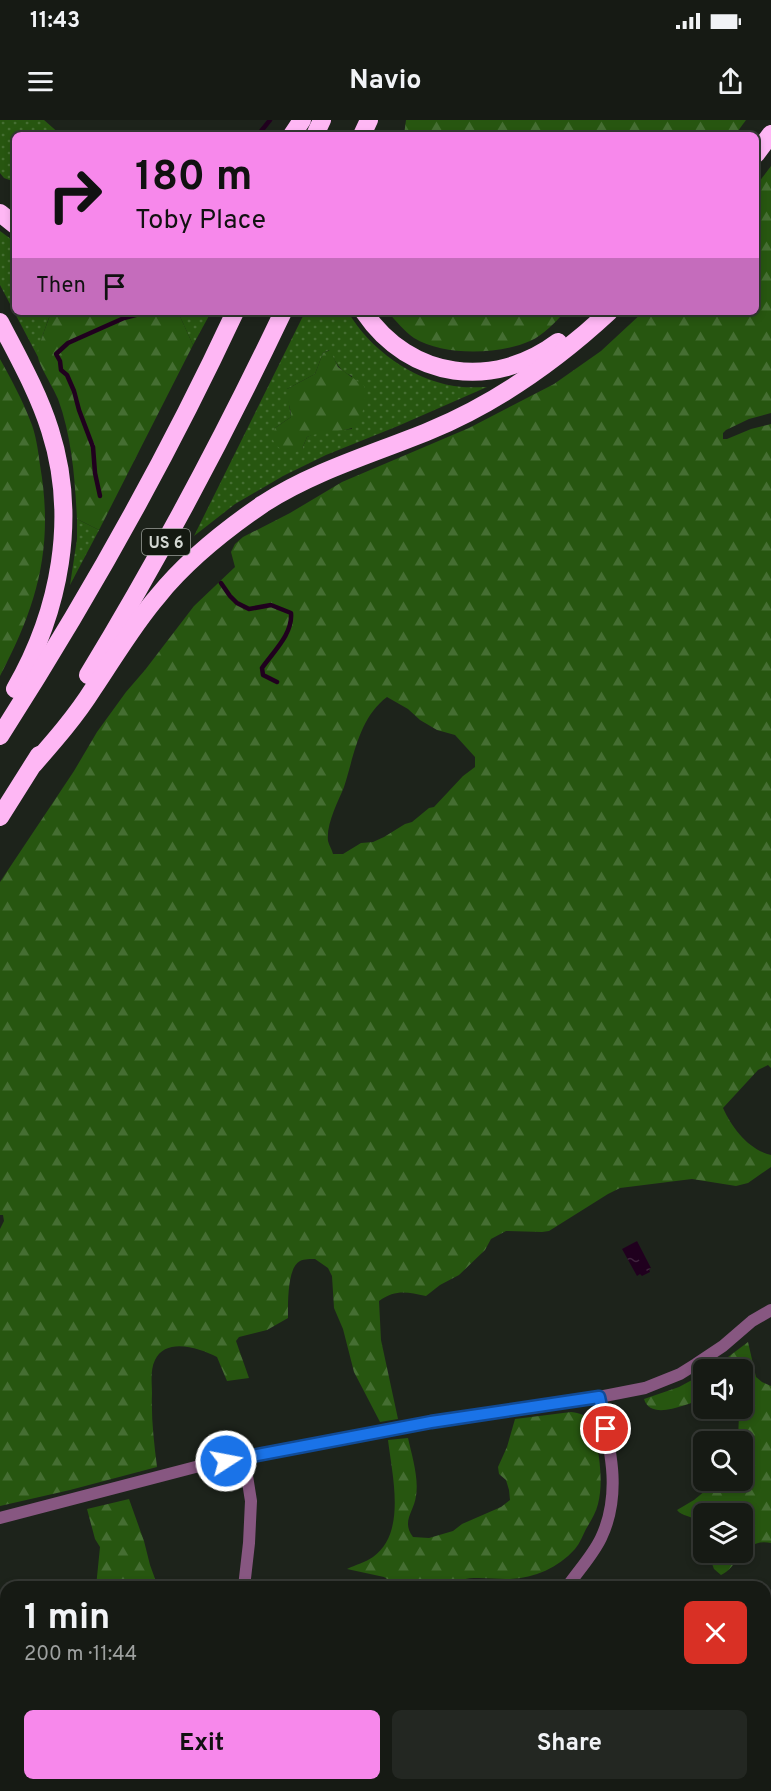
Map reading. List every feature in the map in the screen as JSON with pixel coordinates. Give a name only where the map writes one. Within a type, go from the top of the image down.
[{"type":"highway","points":[[759,150],[771,134]]},
{"type":"highway","points":[[0,213],[12,223]]},
{"type":"highway","name":"US 6","points":[[0,736],[114,545],[187,409],[234,315]]},
{"type":"highway","name":"US 6","points":[[0,817],[115,632],[166,542],[282,315]]},
{"type":"highway","points":[[366,315],[386,338],[413,357],[441,368],[470,372],[498,371],[524,363],[548,350],[590,315]]},
{"type":"highway","points":[[34,764],[69,724],[158,595],[190,562],[227,530],[266,503],[308,480],[430,430],[490,402],[552,361],[606,315]]},
{"type":"highway","points":[[0,322],[30,380],[51,432],[59,471],[63,510],[60,565],[48,618],[27,667],[0,714]]},
{"type":"street","points":[[0,1518],[244,1457],[431,1422],[645,1388],[680,1374],[723,1346],[752,1321],[771,1310]]},
{"type":"street","points":[[571,1581],[601,1538],[613,1500],[612,1464],[599,1397]]},
{"type":"street","points":[[244,1457],[251,1500],[245,1581]]},
{"type":"green space","points":[[0,120],[44,120],[58,132],[12,132],[12,181],[4,178],[0,173]]},
{"type":"green space","points":[[406,120],[746,120],[737,132],[404,132]]},
{"type":"green space","points":[[771,166],[771,413],[749,419],[726,430],[723,433],[723,439],[771,424],[771,1068],[768,1065],[758,1070],[723,1108],[742,1137],[755,1148],[771,1155],[771,1167],[748,1183],[736,1186],[692,1179],[620,1188],[549,1231],[506,1231],[491,1239],[485,1250],[459,1275],[426,1296],[402,1292],[379,1301],[381,1340],[398,1419],[380,1422],[354,1372],[343,1329],[334,1308],[332,1276],[328,1268],[315,1259],[300,1261],[290,1278],[288,1318],[267,1330],[239,1337],[236,1341],[249,1378],[227,1381],[217,1357],[183,1346],[167,1349],[155,1360],[152,1372],[152,1412],[157,1467],[0,1506],[0,1229],[4,1221],[3,1215],[0,1215],[0,882],[74,771],[97,732],[126,692],[194,606],[235,567],[231,552],[235,544],[243,537],[290,513],[342,482],[469,428],[554,384],[601,351],[640,315],[759,315],[759,182]],"holes":[[[387,697],[408,709],[420,720],[437,730],[455,735],[475,757],[475,767],[463,776],[434,807],[429,808],[412,822],[373,842],[361,843],[343,854],[333,854],[328,841],[333,813],[344,787],[359,738],[370,716]]]},
{"type":"green space","points":[[0,231],[12,240],[12,308],[0,285]]},
{"type":"green space","points":[[16,315],[50,315],[38,357]]},
{"type":"green space","points":[[50,315],[179,315],[193,345],[99,530],[77,519],[74,474],[67,428],[58,399],[38,357]]},
{"type":"green space","points":[[179,315],[209,315],[193,345]]},
{"type":"green space","points":[[304,315],[350,315],[357,326],[380,350],[422,377],[454,386],[487,387],[326,455],[283,476],[235,504],[194,536]],"holes":[[[329,350],[341,369],[352,376],[352,429],[318,432],[307,437],[302,449],[275,428],[291,417],[287,389],[315,374],[323,353]]]},
{"type":"green space","points":[[391,315],[562,315],[545,332],[530,341],[517,346],[487,351],[455,351],[426,344],[414,338]]},
{"type":"green space","points":[[330,350],[338,367],[364,386],[365,400],[360,425],[307,437],[302,449],[294,453],[284,450],[276,445],[272,438],[275,428],[291,417],[287,389],[315,374],[323,353]]},
{"type":"green space","points":[[0,359],[20,397],[34,431],[44,494],[45,522],[40,574],[33,599],[0,676]]},
{"type":"green space","points":[[77,519],[99,530],[70,585],[77,539]]},
{"type":"green space","points":[[748,1342],[752,1359],[725,1359]]},
{"type":"green space","points":[[753,1364],[756,1377],[771,1386],[771,1543],[762,1542],[753,1545],[753,1503],[693,1503],[693,1518],[677,1510],[705,1491],[753,1491],[753,1431],[738,1431],[739,1419],[753,1419]]},
{"type":"green space","points":[[693,1379],[693,1402],[662,1410],[648,1406],[644,1399],[679,1387]]},
{"type":"green space","points":[[571,1412],[584,1415],[594,1426],[600,1466],[598,1504],[580,1542],[568,1556],[546,1571],[528,1577],[510,1579],[390,1581],[384,1577],[347,1569],[373,1557],[384,1547],[390,1534],[395,1503],[388,1440],[408,1438],[415,1467],[417,1489],[408,1526],[413,1537],[429,1538],[453,1531],[462,1524],[501,1507],[510,1500],[506,1480],[499,1474],[498,1467],[507,1447],[515,1419]]},
{"type":"green space","points":[[129,1499],[156,1581],[97,1581],[100,1547],[95,1539],[87,1509]]},
{"type":"green space","points":[[712,1563],[734,1563],[721,1575],[714,1569]]},
{"type":"water","points":[[637,1241],[651,1268],[650,1272],[642,1276],[640,1274],[637,1276],[622,1249]]},
{"type":"waterway","points":[[260,132],[270,120]]},
{"type":"waterway","points":[[100,496],[93,447],[74,391],[67,375],[61,370],[56,354],[68,343],[136,315]]},
{"type":"waterway","points":[[221,583],[237,603],[249,609],[271,605],[291,613],[286,635],[262,668],[263,675],[277,682]]},
{"type":"route","points":[[226,1461],[431,1422],[599,1397],[606,1429]]}]
